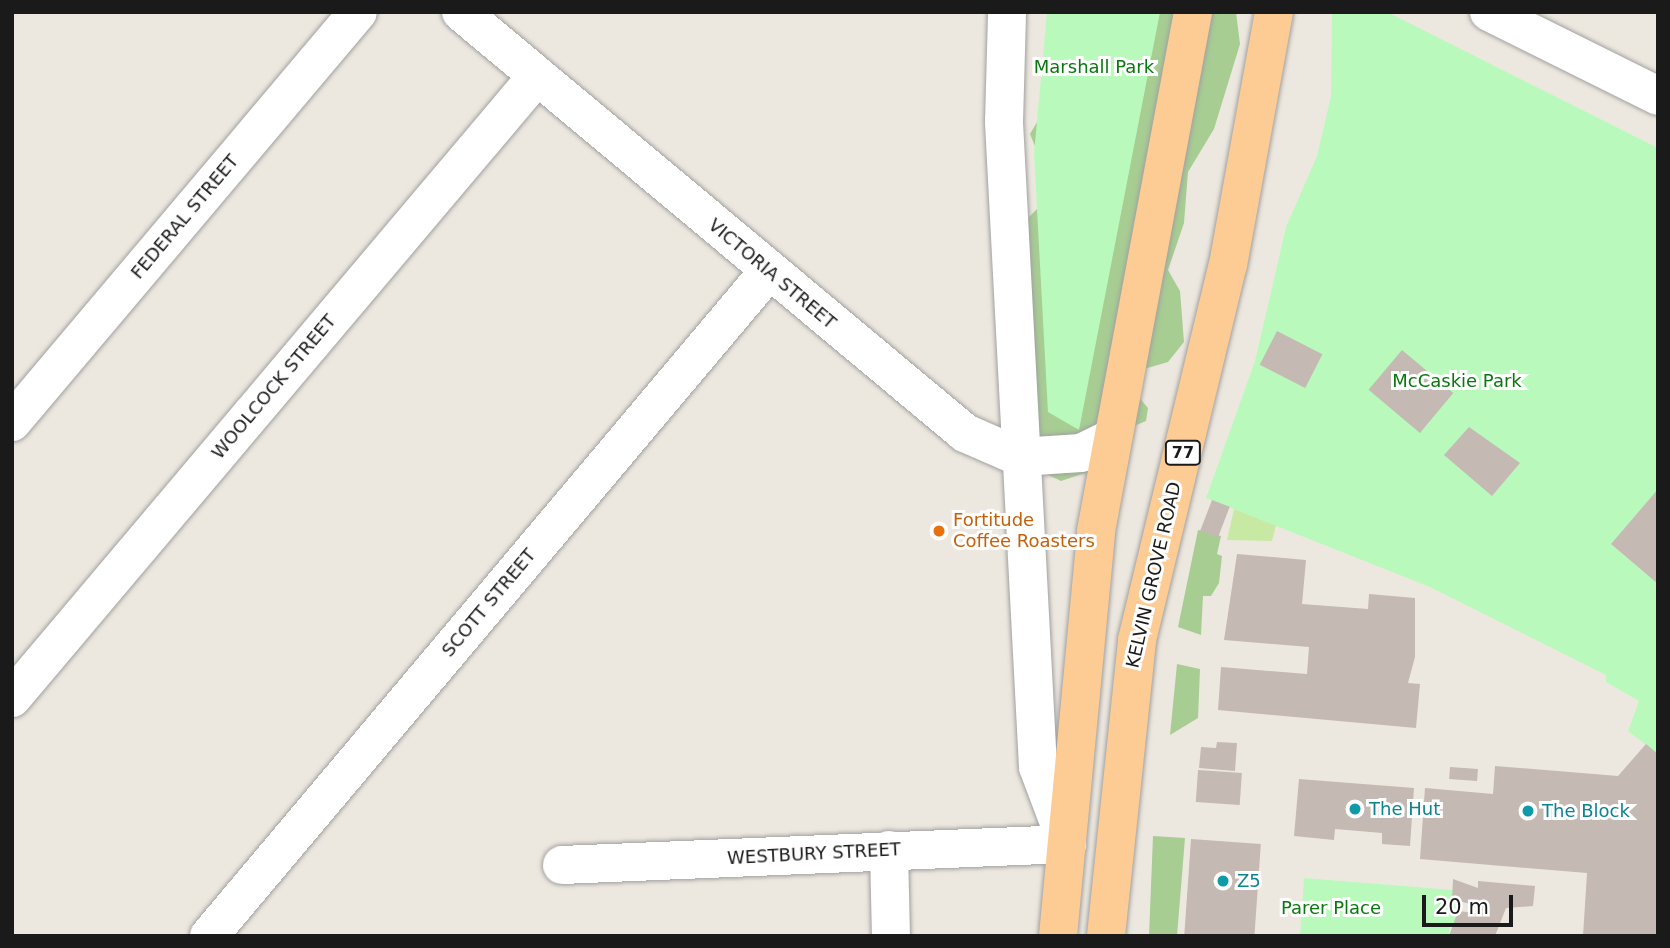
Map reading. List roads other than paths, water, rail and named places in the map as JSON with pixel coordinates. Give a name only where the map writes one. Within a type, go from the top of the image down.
[{"type":"main road","points":[[1058,936],[1096,531],[1193,12]]},
{"type":"main road","name":"KELVIN GROVE ROAD","points":[[1106,936],[1137,640],[1228,265],[1274,12]]},
{"type":"street","name":"FEDERAL STREET","points":[[12,422],[358,12]]},
{"type":"street","name":"VICTORIA STREET","points":[[461,12],[955,426],[1020,457],[1081,453],[1112,438]]},
{"type":"street","points":[[1007,12],[1004,111],[1038,767],[1067,844]]},
{"type":"street","points":[[1489,12],[1658,96]]},
{"type":"street","name":"WOOLCOCK STREET","points":[[12,698],[537,76]]},
{"type":"street","name":"SCOTT STREET","points":[[209,936],[768,271]]},
{"type":"street","name":"WESTBURY STREET","points":[[562,865],[1067,844]]},
{"type":"street","points":[[889,850],[891,936]]},
{"type":"place","name":"Fortitude Coffee Roasters","points":[[939,531]]},
{"type":"place","name":"The Hut","points":[[1355,809]]},
{"type":"place","name":"The Block","points":[[1528,811]]},
{"type":"place","name":"Z5","points":[[1223,881]]},
{"type":"park label","name":"Marshall Park","points":[[1094,67]]},
{"type":"park label","name":"McCaskie Park","points":[[1457,381]]},
{"type":"park label","name":"Parer Place","points":[[1331,908]]}]
